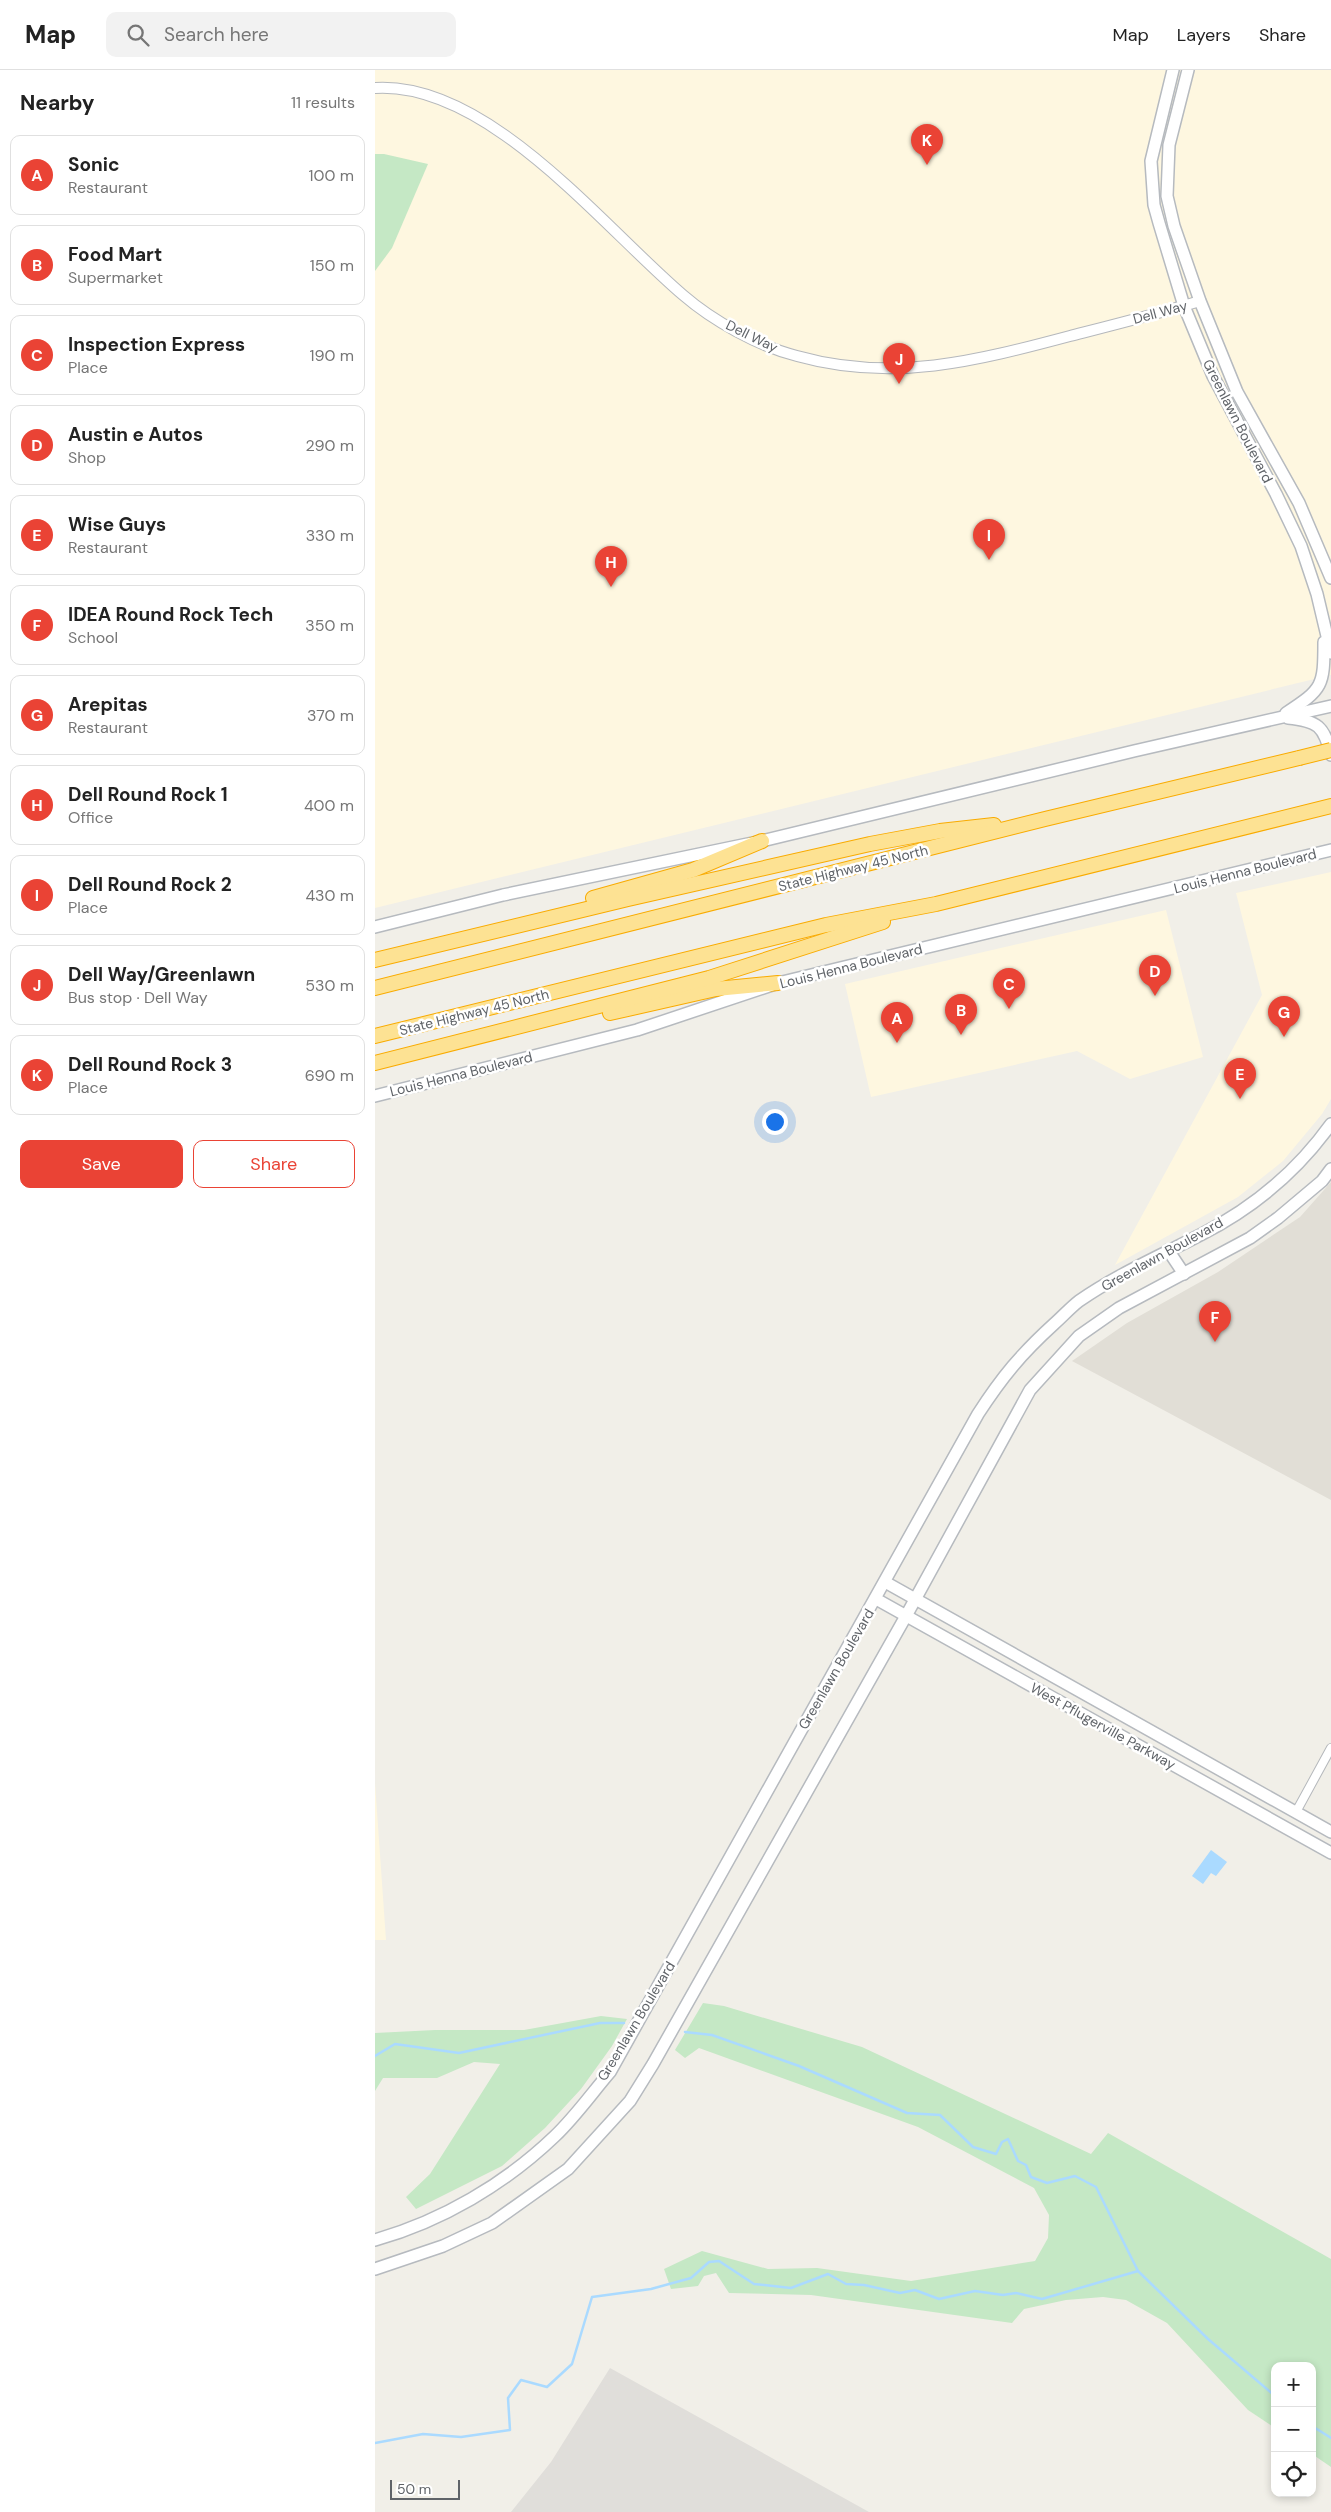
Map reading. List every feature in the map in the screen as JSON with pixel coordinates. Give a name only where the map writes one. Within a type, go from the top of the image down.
[{"type":"highway","name":"State Highway 45 North","points":[[375,988],[1045,819],[1331,750]]},
{"type":"highway","name":"State Highway 45 North","points":[[375,1036],[826,925],[936,904],[1331,806]]},
{"type":"highway","points":[[375,960],[628,899],[940,830],[1045,819]]},
{"type":"highway","points":[[505,923],[693,870],[762,841]]},
{"type":"highway","points":[[375,1063],[709,978],[936,904]]},
{"type":"highway","points":[[375,950],[489,925]]},
{"type":"highway","points":[[480,1042],[716,990],[778,983]]},
{"type":"highway","points":[[375,1068],[465,1046]]},
{"type":"main road","name":"Greenlawn Boulevard","points":[[1173,70],[1155,137],[1151,161],[1154,205],[1185,306],[1213,376],[1290,521],[1310,571],[1331,653]]},
{"type":"main road","name":"Greenlawn Boulevard","points":[[1187,70],[1169,144],[1167,196],[1173,226],[1200,301],[1237,392],[1299,503],[1331,578]]},
{"type":"main road","points":[[1290,521],[1296,521],[1308,529],[1317,543]]},
{"type":"main road","points":[[1279,717],[1312,696],[1319,688],[1324,671],[1324,627]]},
{"type":"main road","points":[[375,927],[503,895],[762,841],[1331,706]]},
{"type":"main road","points":[[1279,717],[1316,723],[1326,734],[1331,755]]},
{"type":"main road","name":"Louis Henna Boulevard","points":[[375,1096],[637,1030],[778,983],[1330,849]]},
{"type":"main road","name":"Greenlawn Boulevard","points":[[375,2240],[402,2232],[465,2203],[522,2165],[557,2135],[610,2072],[978,1414],[1004,1374],[1022,1353],[1077,1302],[1132,1267],[1204,1233],[1257,1200],[1302,1160],[1331,1124]]},
{"type":"main road","name":"Greenlawn Boulevard","points":[[375,2269],[443,2246],[492,2223],[568,2169],[630,2101],[658,2055],[906,1616],[1030,1390],[1079,1336],[1119,1308],[1250,1238],[1322,1181],[1331,1169]]},
{"type":"main road","points":[[1168,1250],[1184,1274]]},
{"type":"main road","name":"West Pflugerville Parkway","points":[[885,1582],[1331,1832]]},
{"type":"main road","name":"West Pflugerville Parkway","points":[[875,1599],[1331,1853]]},
{"type":"main road","points":[[1195,1777],[1205,1760]]},
{"type":"street","name":"Dell Way","points":[[375,88],[403,88],[428,94],[468,112],[502,134],[559,179],[684,296],[736,330],[765,345],[796,356],[879,370],[947,366],[1006,353],[1200,301]]},
{"type":"street","points":[[1296,1812],[1329,1758],[1331,1748]]},
{"type":"shaded area","points":[[375,70],[1331,70],[1331,675],[375,908]]},
{"type":"shaded area","points":[[1331,872],[1331,1099],[1322,1114],[1283,1161],[1238,1197],[1115,1265],[1262,995],[1236,893]]},
{"type":"shaded area","points":[[1166,910],[1203,1057],[1130,1079],[1077,1051],[871,1097],[845,984]]},
{"type":"shaded area","points":[[1331,1182],[1331,1500],[1072,1361],[1127,1323],[1218,1272],[1300,1217]]},
{"type":"shaded area","points":[[375,1783],[386,1940],[375,1940]]},
{"type":"shaded area","points":[[610,2368],[869,2512],[511,2512],[551,2462]]},
{"type":"green space","points":[[375,154],[384,154],[428,164],[392,248],[375,271]]},
{"type":"green space","points":[[703,2003],[724,2006],[862,2047],[1091,2154],[1108,2133],[1331,2259],[1331,2467],[1316,2457],[1316,2362],[1271,2362],[1271,2425],[1248,2410],[1167,2323],[1126,2300],[1103,2297],[1066,2300],[1024,2309],[1012,2323],[811,2295],[729,2293],[716,2273],[704,2276],[698,2286],[671,2289],[664,2269],[702,2251],[768,2269],[817,2268],[911,2281],[1035,2261],[1048,2238],[1049,2215],[1034,2188],[918,2127],[699,2048],[685,2058],[675,2050]]},
{"type":"green space","points":[[601,2016],[627,2019],[612,2046],[581,2089],[545,2128],[502,2166],[416,2209],[406,2197],[430,2174],[500,2064],[474,2062],[437,2078],[383,2078],[375,2091],[375,2033],[435,2030],[524,2030]]},
{"type":"water","points":[[1211,1850],[1227,1862],[1216,1876],[1211,1873],[1203,1884],[1192,1876]]},
{"type":"waterway","points":[[375,2056],[395,2044],[459,2053],[600,2023],[624,2023]]},
{"type":"waterway","points":[[685,2032],[712,2035],[799,2066],[907,2113],[940,2115],[973,2147],[996,2154],[1002,2142],[1008,2139],[1018,2161],[1026,2165],[1031,2177],[1047,2183],[1075,2176],[1096,2187],[1138,2271],[1208,2339],[1271,2393]]},
{"type":"waterway","points":[[375,2443],[423,2434],[461,2437],[510,2430],[508,2398],[521,2380],[547,2387],[572,2364],[592,2297],[651,2289],[691,2278],[709,2262],[719,2261],[754,2284],[791,2288],[828,2274],[846,2284],[864,2285],[900,2293],[915,2290],[939,2299],[975,2291],[1003,2295],[1016,2293],[1042,2299],[1138,2271]]},
{"type":"waterway","points":[[1316,2429],[1331,2438]]},
{"type":"place","name":"Dell Round Rock 3","points":[[927,165]]},
{"type":"place","name":"Dell Way/Greenlawn","points":[[899,384]]},
{"type":"place","name":"Dell Round Rock 2","points":[[989,560]]},
{"type":"place","name":"Dell Round Rock 1","points":[[611,587]]},
{"type":"place","name":"Austin e Autos","points":[[1155,996]]},
{"type":"place","name":"Inspection Express","points":[[1009,1009]]},
{"type":"place","name":"Food Mart","points":[[961,1035]]},
{"type":"place","name":"Arepitas","points":[[1284,1037]]},
{"type":"place","name":"Sonic","points":[[897,1043]]},
{"type":"place","name":"Wise Guys","points":[[1240,1099]]},
{"type":"place","name":"IDEA Round Rock Tech","points":[[1215,1342]]}]
